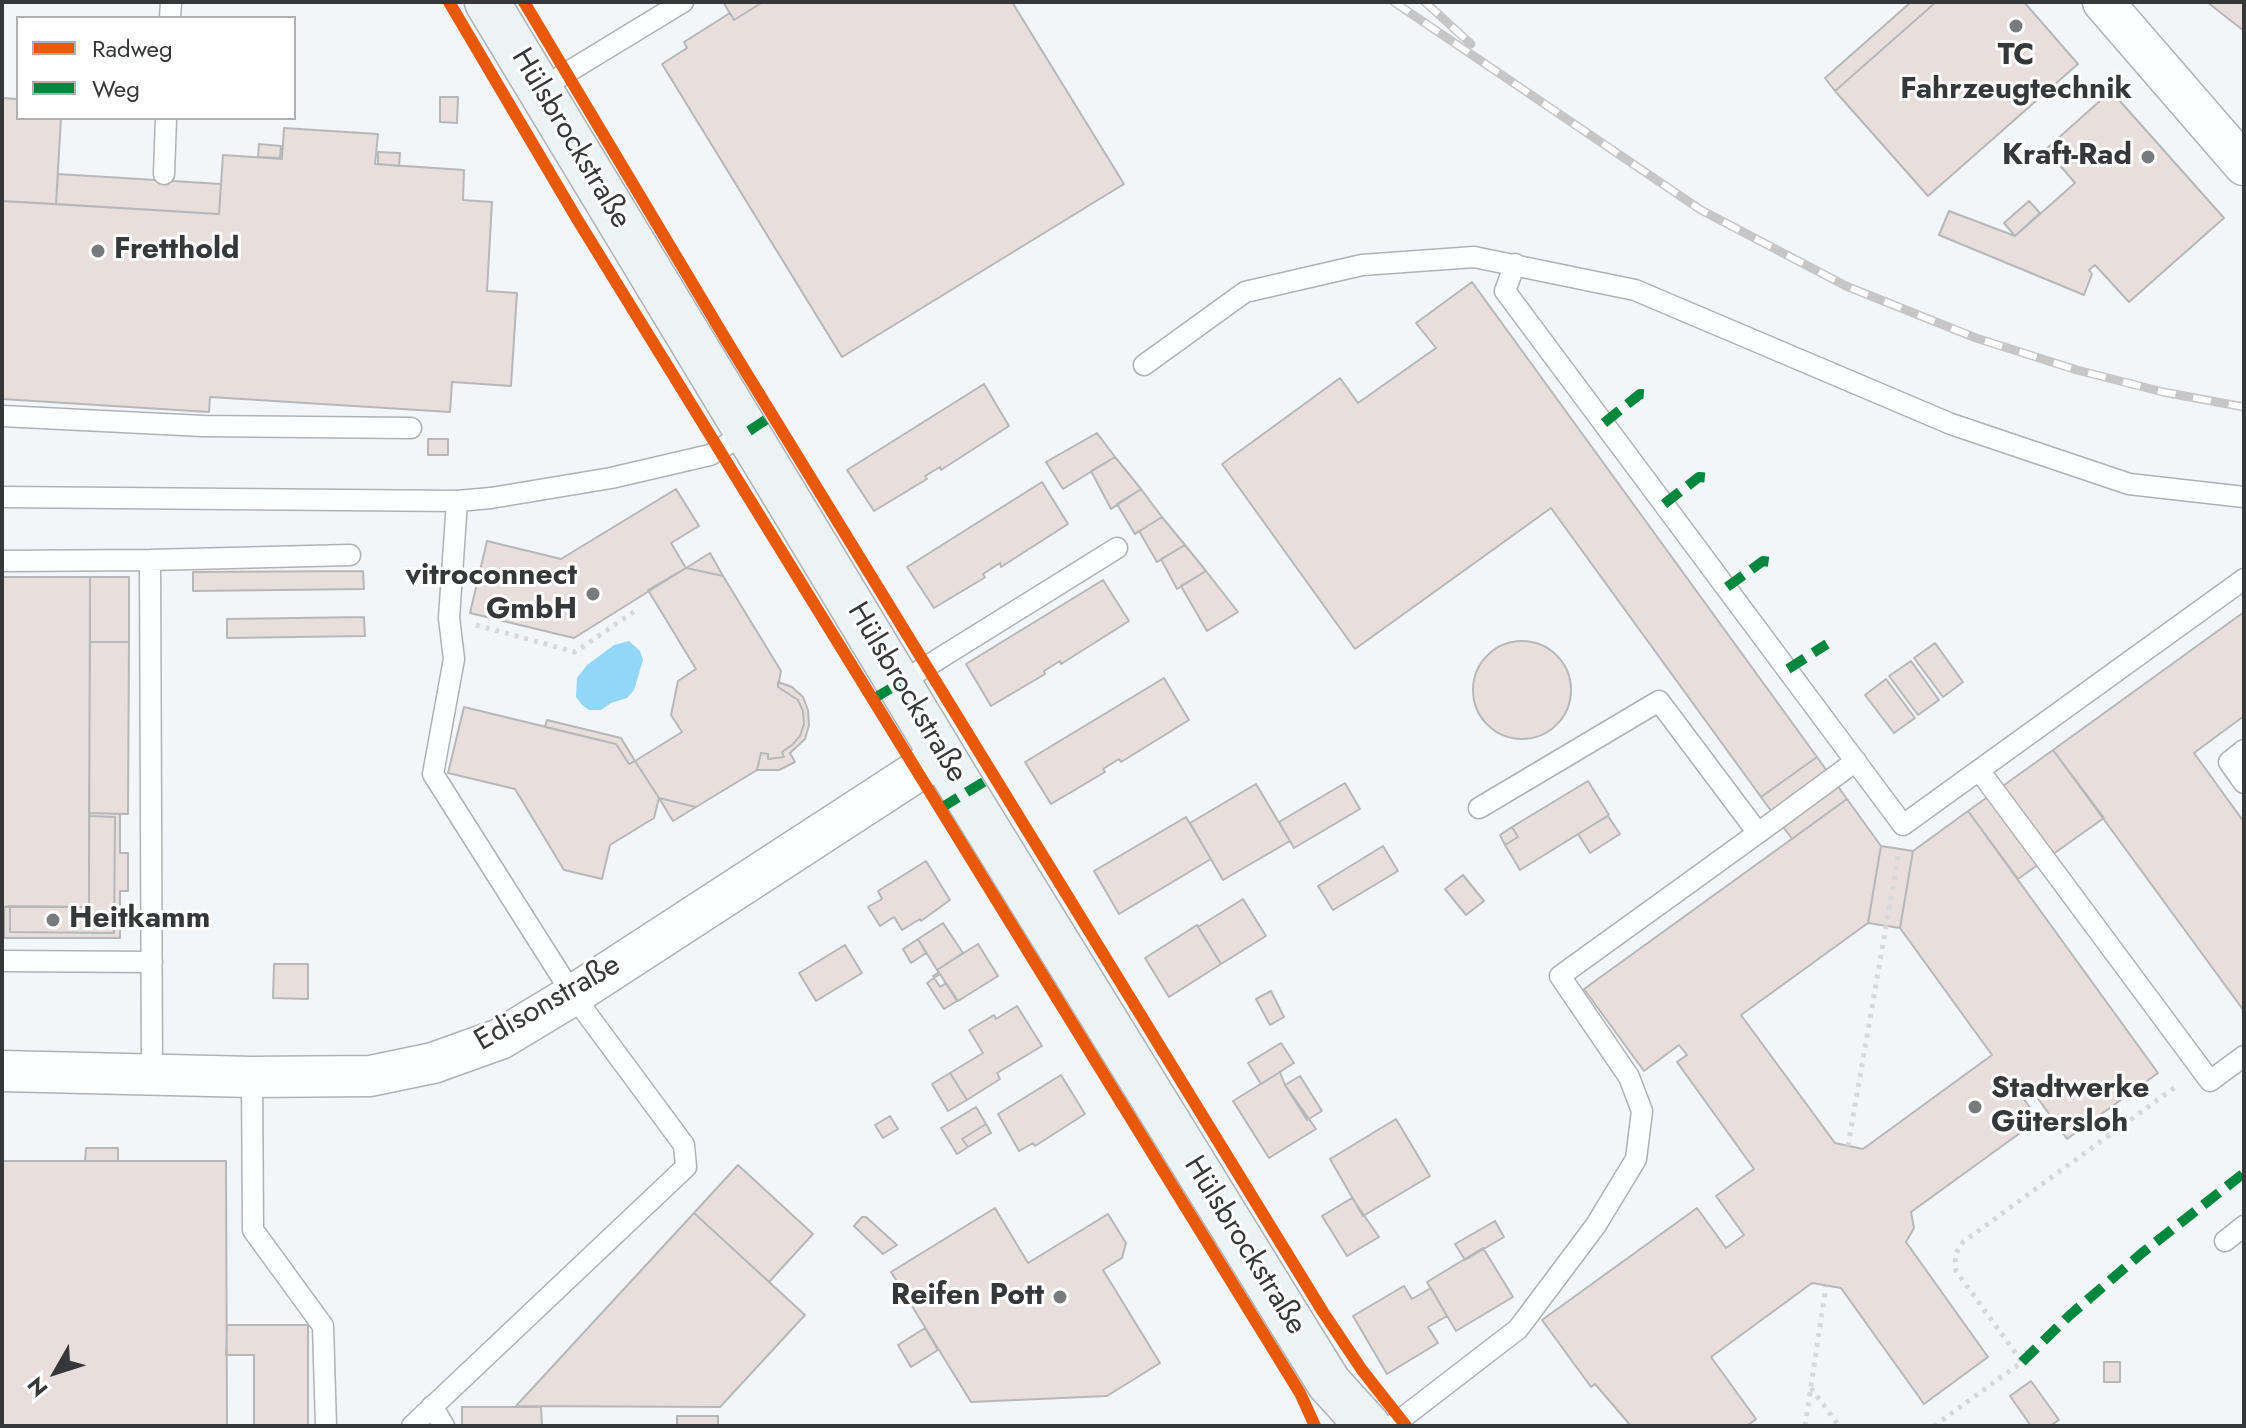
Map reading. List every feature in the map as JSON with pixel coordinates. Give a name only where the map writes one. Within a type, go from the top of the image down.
[{"type":"street","name":"Hülsbrockstraße","points":[[487,2],[942,755],[1329,1383],[1368,1426]]},
{"type":"street","points":[[2103,2],[2244,165]]},
{"type":"street","name":"Edisonstraße","points":[[2,1071],[252,1077],[370,1076],[433,1063],[500,1039],[573,995],[942,755]]},
{"type":"street","name":"Hülsbrockstraße","points":[[1329,1383],[1343,1426]]},
{"type":"lane","points":[[540,89],[683,2]]},
{"type":"lane","points":[[164,174],[166,120]]},
{"type":"lane","points":[[1144,365],[1245,292],[1362,265],[1474,257],[1635,290],[1951,424],[2129,484],[2244,497]]},
{"type":"lane","points":[[1515,264],[1505,291],[1903,825],[2244,579]]},
{"type":"lane","points":[[2,416],[203,426],[411,428]]},
{"type":"lane","points":[[2,497],[457,501],[611,478],[710,455],[749,431]]},
{"type":"lane","points":[[412,1426],[686,1167],[684,1145],[573,995],[433,774],[454,659],[449,618],[457,501]]},
{"type":"lane","points":[[900,683],[1117,548]]},
{"type":"lane","points":[[2,561],[350,555]]},
{"type":"lane","points":[[150,560],[152,1075]]},
{"type":"lane","points":[[1479,808],[1659,701],[1758,833]]},
{"type":"lane","points":[[2244,750],[2229,762],[2244,783]]},
{"type":"lane","points":[[1392,1426],[1518,1329],[1596,1225],[1636,1159],[1642,1111],[1629,1077],[1560,976],[1856,761]]},
{"type":"lane","points":[[1979,770],[2210,1081],[2244,1056]]},
{"type":"lane","points":[[2,961],[152,962]]},
{"type":"lane","points":[[252,1077],[253,1230],[323,1326],[326,1426]]},
{"type":"lane","points":[[2225,1241],[2244,1226]]},
{"type":"lane","points":[[432,1406],[444,1426]]},
{"type":"path","points":[[449,618],[575,652],[638,609]]},
{"type":"path","points":[[1848,1146],[1903,825]]},
{"type":"path","points":[[1934,1426],[2022,1362],[1956,1271],[1955,1255],[1963,1242],[2201,1068]]},
{"type":"path","points":[[1805,1426],[1826,1286]]},
{"type":"path","points":[[1811,1387],[1839,1426]]},
{"type":"water","points":[[629,641],[640,651],[643,660],[634,690],[627,698],[601,710],[589,710],[576,697],[577,678],[587,665],[614,645]]},
{"type":"building","points":[[723,2],[763,2],[734,20]]},
{"type":"building","points":[[763,2],[1012,2],[1124,184],[842,357],[662,64],[687,48],[684,42],[730,13],[734,20]]},
{"type":"building","points":[[1911,2],[1936,2],[1835,91],[1825,78]]},
{"type":"building","points":[[1936,2],[2024,2],[2078,64],[1928,196],[1835,91]]},
{"type":"building","points":[[2207,2],[2244,2],[2244,31]]},
{"type":"building","points":[[2111,91],[2224,218],[2129,302],[2095,265],[2089,270],[2092,274],[2084,295],[1939,235],[1949,211],[2015,236],[2075,183],[2046,149]]},
{"type":"building","points":[[440,97],[458,97],[457,123],[440,122]]},
{"type":"building","points":[[2,98],[16,99],[16,120],[61,120],[56,204],[2,201]]},
{"type":"building","points":[[284,128],[378,134],[375,164],[464,170],[463,200],[492,202],[487,291],[517,293],[511,386],[452,382],[450,412],[210,397],[209,412],[2,399],[2,201],[219,214],[223,155],[282,159]]},
{"type":"building","points":[[259,144],[281,146],[280,158],[258,157]]},
{"type":"building","points":[[378,152],[400,153],[399,166],[378,164]]},
{"type":"building","points":[[58,174],[221,184],[219,214],[56,204]]},
{"type":"building","points":[[2029,201],[2040,213],[2015,236],[2004,223]]},
{"type":"building","points":[[1472,282],[1817,757],[1761,797],[1551,508],[1355,649],[1222,464],[1340,378],[1358,403],[1436,348],[1416,323]]},
{"type":"building","points":[[984,384],[1009,426],[941,470],[940,467],[925,476],[927,479],[874,511],[847,470]]},
{"type":"building","points":[[1097,433],[1115,457],[1063,489],[1046,462]]},
{"type":"building","points":[[428,439],[448,439],[448,455],[428,455]]},
{"type":"building","points":[[1115,457],[1141,489],[1111,509],[1091,471]]},
{"type":"building","points":[[1042,482],[1068,524],[1001,567],[1000,563],[983,574],[984,578],[934,608],[907,567]]},
{"type":"building","points":[[676,489],[699,526],[671,543],[686,568],[574,638],[470,613],[487,541],[561,559]]},
{"type":"building","points":[[1141,489],[1162,517],[1135,534],[1117,504]]},
{"type":"building","points":[[1162,517],[1185,545],[1157,562],[1139,531]]},
{"type":"building","points":[[1185,545],[1206,571],[1177,589],[1161,559]]},
{"type":"building","points":[[710,553],[723,576],[686,568]]},
{"type":"building","points":[[686,568],[723,576],[781,671],[778,687],[798,700],[804,724],[800,736],[782,752],[784,757],[768,759],[768,754],[761,753],[757,770],[696,807],[659,798],[635,761],[682,732],[671,715],[678,681],[696,669],[648,590]]},
{"type":"building","points":[[363,571],[364,589],[193,591],[193,572]]},
{"type":"building","points":[[1206,571],[1238,612],[1207,631],[1181,586]]},
{"type":"building","points":[[2,577],[90,577],[89,907],[2,907]]},
{"type":"building","points":[[90,577],[129,577],[129,642],[90,642]]},
{"type":"building","points":[[1103,580],[1129,621],[991,706],[966,664]]},
{"type":"building","points":[[2244,612],[2244,716],[2194,753],[2244,822],[2244,1011],[2053,750]]},
{"type":"building","points":[[364,617],[365,636],[227,638],[227,619]]},
{"type":"building","points":[[1522,641],[1549,649],[1563,663],[1571,690],[1563,717],[1549,731],[1522,739],[1495,731],[1481,717],[1473,690],[1481,663],[1495,649]]},
{"type":"building","points":[[90,642],[129,642],[128,814],[89,813]]},
{"type":"building","points":[[1935,643],[1963,682],[1943,697],[1914,658]]},
{"type":"building","points":[[1911,661],[1939,700],[1918,715],[1889,676]]},
{"type":"building","points":[[1164,678],[1189,720],[1121,762],[1119,759],[1103,769],[1105,772],[1051,804],[1025,762]]},
{"type":"building","points":[[1886,679],[1915,718],[1894,733],[1865,695]]},
{"type":"building","points":[[778,682],[792,687],[803,697],[809,725],[805,739],[790,753],[795,762],[779,770],[757,770],[761,753],[768,754],[768,759],[784,757],[782,752],[800,736],[804,724],[798,700],[778,687]]},
{"type":"building","points":[[464,707],[616,744],[629,764],[635,761],[659,798],[654,818],[610,845],[602,879],[564,870],[515,789],[448,773]]},
{"type":"building","points":[[547,720],[621,738],[635,761],[629,764],[616,744],[545,727]]},
{"type":"building","points":[[2053,750],[2104,818],[2018,879],[1968,811]]},
{"type":"building","points":[[1817,757],[1847,799],[1792,839],[1761,797]]},
{"type":"building","points":[[1588,781],[1609,815],[1520,870],[1505,845],[1518,837],[1512,827]]},
{"type":"building","points":[[1345,783],[1360,809],[1294,848],[1279,822]]},
{"type":"building","points":[[1256,784],[1290,841],[1223,880],[1190,823]]},
{"type":"building","points":[[659,798],[696,807],[673,821]]},
{"type":"building","name":"Stadtwerke Gütersloh","points":[[1847,799],[1881,846],[1868,923],[1741,1015],[1835,1143],[1863,1149],[1992,1055],[1900,928],[1913,851],[1968,811],[2158,1073],[2067,1139],[2029,1086],[2020,1093],[2038,1120],[1911,1212],[1914,1228],[1906,1242],[1988,1357],[1924,1404],[1841,1288],[1812,1283],[1711,1357],[1756,1419],[1747,1426],[1631,1426],[1595,1384],[1591,1387],[1542,1320],[1697,1208],[1726,1248],[1744,1235],[1716,1196],[1754,1169],[1677,1062],[1687,1055],[1679,1045],[1644,1071],[1584,989]]},
{"type":"building","points":[[89,813],[120,814],[120,853],[128,853],[128,891],[120,891],[120,938],[4,938],[4,907],[10,906],[10,932],[114,933],[115,817],[89,816]]},
{"type":"building","points":[[89,816],[115,817],[114,933],[10,932],[10,906],[89,907]]},
{"type":"building","points":[[1608,816],[1620,834],[1590,853],[1578,834]]},
{"type":"building","points":[[1186,817],[1211,859],[1119,914],[1094,871]]},
{"type":"building","points":[[1512,827],[1518,837],[1505,845],[1500,835]]},
{"type":"building","points":[[1383,846],[1398,871],[1333,910],[1318,886]]},
{"type":"building","points":[[1881,846],[1913,851],[1900,928],[1868,923]]},
{"type":"building","points":[[926,861],[950,900],[921,921],[902,930],[894,917],[880,926],[868,907],[882,899],[878,891]]},
{"type":"building","points":[[1463,875],[1484,901],[1466,915],[1445,889]]},
{"type":"building","points":[[1243,899],[1266,936],[1221,964],[1198,927]]},
{"type":"building","points":[[943,923],[963,953],[937,970],[918,939]]},
{"type":"building","points":[[1197,925],[1221,964],[1169,997],[1145,958]]},
{"type":"building","points":[[918,939],[926,953],[911,963],[903,949]]},
{"type":"building","points":[[978,944],[998,976],[958,1001],[946,983],[940,987],[933,976],[939,972],[937,970]]},
{"type":"building","points":[[845,945],[862,973],[816,1001],[799,973]]},
{"type":"building","points":[[274,964],[308,964],[308,999],[273,998]]},
{"type":"building","points":[[940,974],[957,1001],[944,1009],[927,983]]},
{"type":"building","points":[[1271,991],[1284,1017],[1270,1025],[1256,999]]},
{"type":"building","points":[[1017,1006],[1042,1046],[997,1073],[1000,1079],[967,1100],[950,1073],[983,1053],[969,1030]]},
{"type":"building","points":[[1281,1043],[1294,1063],[1261,1084],[1248,1063]]},
{"type":"building","points":[[1280,1072],[1285,1085],[1316,1129],[1269,1158],[1233,1101]]},
{"type":"building","points":[[950,1073],[967,1100],[948,1111],[932,1084]]},
{"type":"building","points":[[1061,1075],[1085,1114],[1035,1146],[1033,1143],[1019,1151],[998,1114]]},
{"type":"building","points":[[1300,1076],[1322,1111],[1307,1120],[1285,1085]]},
{"type":"building","points":[[976,1107],[986,1124],[962,1139],[968,1147],[957,1154],[941,1128]]},
{"type":"building","points":[[890,1116],[898,1129],[883,1138],[875,1125]]},
{"type":"building","points":[[1396,1119],[1430,1176],[1363,1216],[1330,1159]]},
{"type":"building","points":[[986,1124],[991,1133],[968,1147],[962,1139]]},
{"type":"building","points":[[86,1148],[118,1148],[118,1161],[85,1161]]},
{"type":"building","points":[[2,1161],[226,1161],[227,1426],[2,1426]]},
{"type":"building","points":[[738,1165],[813,1234],[769,1282],[694,1213]]},
{"type":"building","points":[[1352,1198],[1379,1237],[1347,1256],[1322,1216]]},
{"type":"building","points":[[995,1208],[1028,1263],[1108,1214],[1126,1243],[1122,1258],[1103,1270],[1160,1363],[1107,1396],[971,1402],[891,1272]]},
{"type":"building","points":[[694,1213],[805,1315],[720,1407],[516,1406]]},
{"type":"building","points":[[866,1217],[897,1245],[883,1254],[854,1226]]},
{"type":"building","points":[[1495,1221],[1504,1237],[1465,1260],[1455,1244]]},
{"type":"building","points":[[1483,1248],[1513,1297],[1456,1331],[1427,1282]]},
{"type":"building","points":[[1404,1286],[1412,1299],[1431,1288],[1447,1316],[1428,1327],[1438,1343],[1387,1374],[1353,1316]]},
{"type":"building","points":[[227,1325],[308,1325],[308,1426],[254,1426],[254,1355],[226,1355]]},
{"type":"building","points":[[925,1328],[938,1350],[911,1367],[898,1345]]},
{"type":"building","points":[[2104,1362],[2120,1362],[2120,1382],[2104,1382]]},
{"type":"building","points":[[2031,1381],[2059,1420],[2050,1426],[2031,1426],[2010,1396]]},
{"type":"building","points":[[462,1407],[541,1407],[542,1426],[462,1426]]},
{"type":"building","points":[[677,1416],[718,1416],[718,1426],[677,1426]]},
{"type":"railway","points":[[1394,2],[1701,210],[1846,286],[1976,338],[2077,370],[2163,392],[2244,407]]},
{"type":"railway","points":[[1425,2],[1471,44]]},
{"type":"marked path","points":[[1604,423],[1640,394],[1651,395]]},
{"type":"marked path","points":[[749,431],[773,415]]},
{"type":"marked path","points":[[1664,504],[1699,477],[1710,478]]},
{"type":"marked path","points":[[1727,587],[1763,561],[1770,562]]},
{"type":"marked path","points":[[1788,669],[1827,644]]},
{"type":"marked path","points":[[873,699],[900,683]]},
{"type":"marked path","points":[[941,808],[995,775]]},
{"type":"marked path","points":[[2022,1362],[2070,1315],[2142,1253],[2244,1173]]},
{"type":"cycle path","points":[[449,2],[577,219],[1300,1393],[1315,1426]]},
{"type":"cycle path","points":[[524,2],[728,343],[1323,1312],[1362,1370],[1406,1426]]},
{"type":"place","name":"TC Fahrzeugtechnik","points":[[2016,26]]},
{"type":"place","name":"Kraft-Rad","points":[[2148,157]]},
{"type":"place","name":"Fretthold","points":[[98,251]]},
{"type":"place","name":"vitroconnect GmbH","points":[[593,594]]},
{"type":"place","name":"Heitkamm","points":[[53,920]]},
{"type":"place","name":"Stadtwerke Gütersloh","points":[[1975,1107]]},
{"type":"place","name":"Reifen Pott","points":[[1060,1297]]}]
